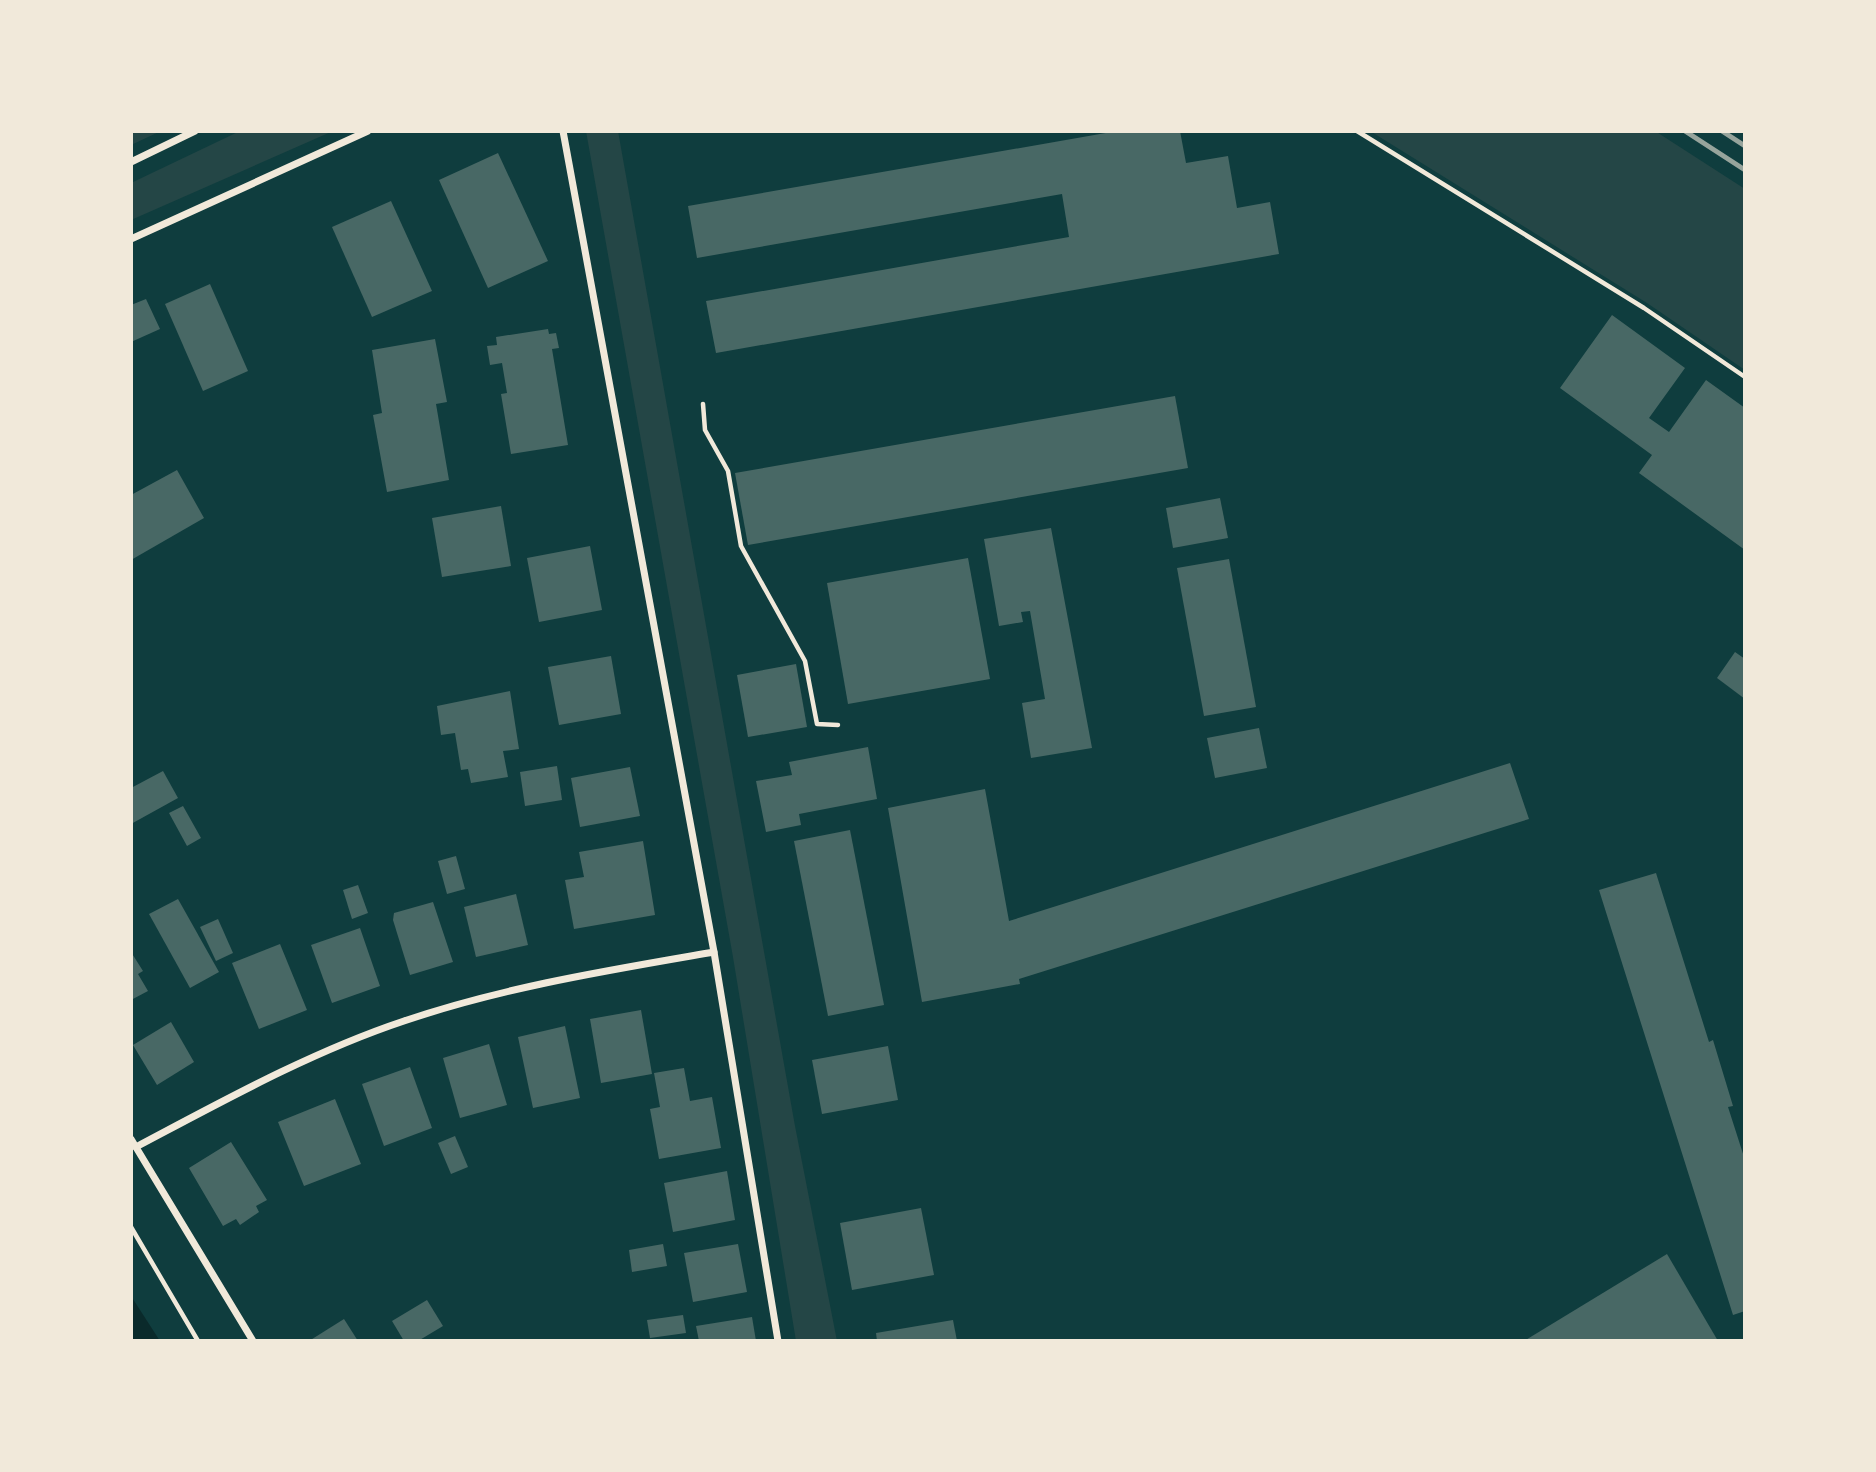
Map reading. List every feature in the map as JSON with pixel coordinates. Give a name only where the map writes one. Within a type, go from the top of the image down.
[{"type":"street","points":[[131,162],[195,131]]},
{"type":"street","points":[[131,239],[368,131]]},
{"type":"street","points":[[563,131],[714,952],[778,1341]]},
{"type":"street","points":[[136,1147],[253,1084],[404,1021],[564,978],[714,952]]},
{"type":"street","points":[[131,1139],[253,1341]]},
{"type":"path","points":[[1357,131],[1644,308],[1745,376]]},
{"type":"path","points":[[703,404],[705,430],[728,471],[741,546],[805,661],[817,724],[838,725]]},
{"type":"path","points":[[131,1227],[198,1341]]},
{"type":"shaded area","points":[[131,131],[161,131],[131,145]]},
{"type":"shaded area","points":[[240,131],[333,131],[131,220],[131,183]]},
{"type":"shaded area","points":[[586,131],[618,131],[795,1126],[837,1341],[796,1341],[733,957]]},
{"type":"shaded area","points":[[1370,131],[1655,131],[1745,189],[1745,370],[1647,303]]},
{"type":"shaded area","points":[[131,1296],[160,1341],[131,1341]]},
{"type":"building","points":[[1117,131],[1180,131],[1186,163],[1228,156],[1237,208],[1270,202],[1279,254],[716,353],[706,301],[1069,237],[1062,194],[697,258],[688,206]]},
{"type":"building","points":[[498,153],[548,261],[488,288],[439,180]]},
{"type":"building","points":[[391,201],[432,291],[372,317],[332,227]]},
{"type":"building","points":[[210,284],[248,371],[203,391],[165,304]]},
{"type":"building","points":[[146,299],[160,329],[131,342],[131,305]]},
{"type":"building","points":[[1612,315],[1685,368],[1649,418],[1669,432],[1706,380],[1745,408],[1745,550],[1639,473],[1652,455],[1560,388]]},
{"type":"building","points":[[548,329],[549,334],[556,333],[559,348],[552,349],[568,445],[511,454],[501,394],[507,393],[502,363],[490,365],[487,346],[497,345],[496,337]]},
{"type":"building","points":[[435,339],[447,402],[436,404],[449,480],[387,492],[373,415],[382,413],[372,350]]},
{"type":"building","points":[[1175,396],[1188,468],[748,545],[735,473]]},
{"type":"building","points":[[177,470],[204,518],[131,560],[131,495]]},
{"type":"building","points":[[1220,498],[1228,538],[1173,548],[1166,508]]},
{"type":"building","points":[[501,506],[511,566],[442,577],[432,518]]},
{"type":"building","points":[[1051,528],[1092,748],[1031,758],[1022,703],[1045,699],[1030,611],[1021,612],[1023,622],[999,626],[984,539]]},
{"type":"building","points":[[590,546],[602,610],[539,622],[527,558]]},
{"type":"building","points":[[968,558],[990,679],[848,704],[827,583]]},
{"type":"building","points":[[1229,559],[1256,707],[1204,716],[1177,568]]},
{"type":"building","points":[[1735,652],[1745,659],[1745,699],[1717,678]]},
{"type":"building","points":[[611,656],[621,714],[559,725],[548,667]]},
{"type":"building","points":[[796,664],[807,727],[748,737],[737,675]]},
{"type":"building","points":[[510,691],[519,749],[503,751],[508,777],[471,783],[468,769],[461,770],[455,733],[441,735],[437,706]]},
{"type":"building","points":[[1259,728],[1267,768],[1215,778],[1207,738]]},
{"type":"building","points":[[868,747],[877,799],[799,814],[801,825],[766,832],[756,781],[792,775],[789,762]]},
{"type":"building","points":[[1510,763],[1529,819],[1019,979],[1020,984],[922,1002],[888,808],[985,789],[1009,921]]},
{"type":"building","points":[[557,766],[562,800],[525,806],[520,772]]},
{"type":"building","points":[[630,767],[640,816],[580,827],[571,778]]},
{"type":"building","points":[[163,771],[178,798],[131,824],[131,788]]},
{"type":"building","points":[[183,806],[201,838],[187,846],[169,813]]},
{"type":"building","points":[[850,830],[884,1005],[828,1016],[794,841]]},
{"type":"building","points":[[643,841],[655,915],[574,929],[565,880],[584,877],[579,852]]},
{"type":"building","points":[[456,856],[465,889],[447,894],[438,861]]},
{"type":"building","points":[[1656,873],[1709,1042],[1713,1040],[1733,1106],[1728,1107],[1745,1160],[1745,1311],[1733,1315],[1599,890]]},
{"type":"building","points":[[358,885],[368,913],[352,919],[343,890]]},
{"type":"building","points":[[516,894],[528,945],[476,957],[464,907]]},
{"type":"building","points":[[178,899],[219,972],[190,988],[149,914]]},
{"type":"building","points":[[433,902],[453,962],[410,975],[393,920],[394,913]]},
{"type":"building","points":[[218,919],[233,953],[216,961],[200,927]]},
{"type":"building","points":[[360,928],[380,986],[332,1003],[311,945]]},
{"type":"building","points":[[280,944],[307,1010],[259,1029],[232,963]]},
{"type":"building","points":[[131,952],[143,971],[138,974],[148,991],[131,1000]]},
{"type":"building","points":[[641,1010],[652,1074],[601,1083],[590,1019]]},
{"type":"building","points":[[171,1022],[194,1062],[157,1085],[133,1045]]},
{"type":"building","points":[[565,1026],[580,1098],[533,1108],[518,1037]]},
{"type":"building","points":[[489,1044],[507,1105],[460,1118],[443,1058]]},
{"type":"building","points":[[888,1046],[898,1100],[822,1114],[812,1060]]},
{"type":"building","points":[[410,1067],[432,1128],[384,1146],[362,1084]]},
{"type":"building","points":[[684,1068],[690,1101],[712,1097],[721,1148],[659,1159],[650,1109],[660,1107],[654,1073]]},
{"type":"building","points":[[335,1099],[361,1164],[304,1186],[278,1122]]},
{"type":"building","points":[[455,1136],[468,1167],[451,1174],[438,1143]]},
{"type":"building","points":[[231,1142],[267,1200],[256,1206],[259,1212],[240,1225],[236,1219],[223,1226],[189,1168]]},
{"type":"building","points":[[727,1171],[735,1220],[673,1232],[664,1183]]},
{"type":"building","points":[[921,1208],[934,1275],[852,1290],[840,1223]]},
{"type":"building","points":[[663,1244],[667,1266],[632,1272],[629,1250]]},
{"type":"building","points":[[738,1244],[747,1292],[693,1302],[684,1253]]},
{"type":"building","points":[[1667,1254],[1718,1341],[1524,1341]]},
{"type":"building","points":[[427,1300],[443,1326],[418,1341],[404,1341],[392,1321]]},
{"type":"building","points":[[683,1315],[686,1333],[650,1338],[647,1320]]},
{"type":"building","points":[[752,1317],[756,1341],[699,1341],[696,1326]]},
{"type":"building","points":[[344,1319],[358,1341],[309,1341]]},
{"type":"building","points":[[953,1320],[957,1341],[877,1341],[876,1333]]},
{"type":"railway","points":[[1685,131],[1745,170]]},
{"type":"railway","points":[[1722,131],[1745,146]]}]
